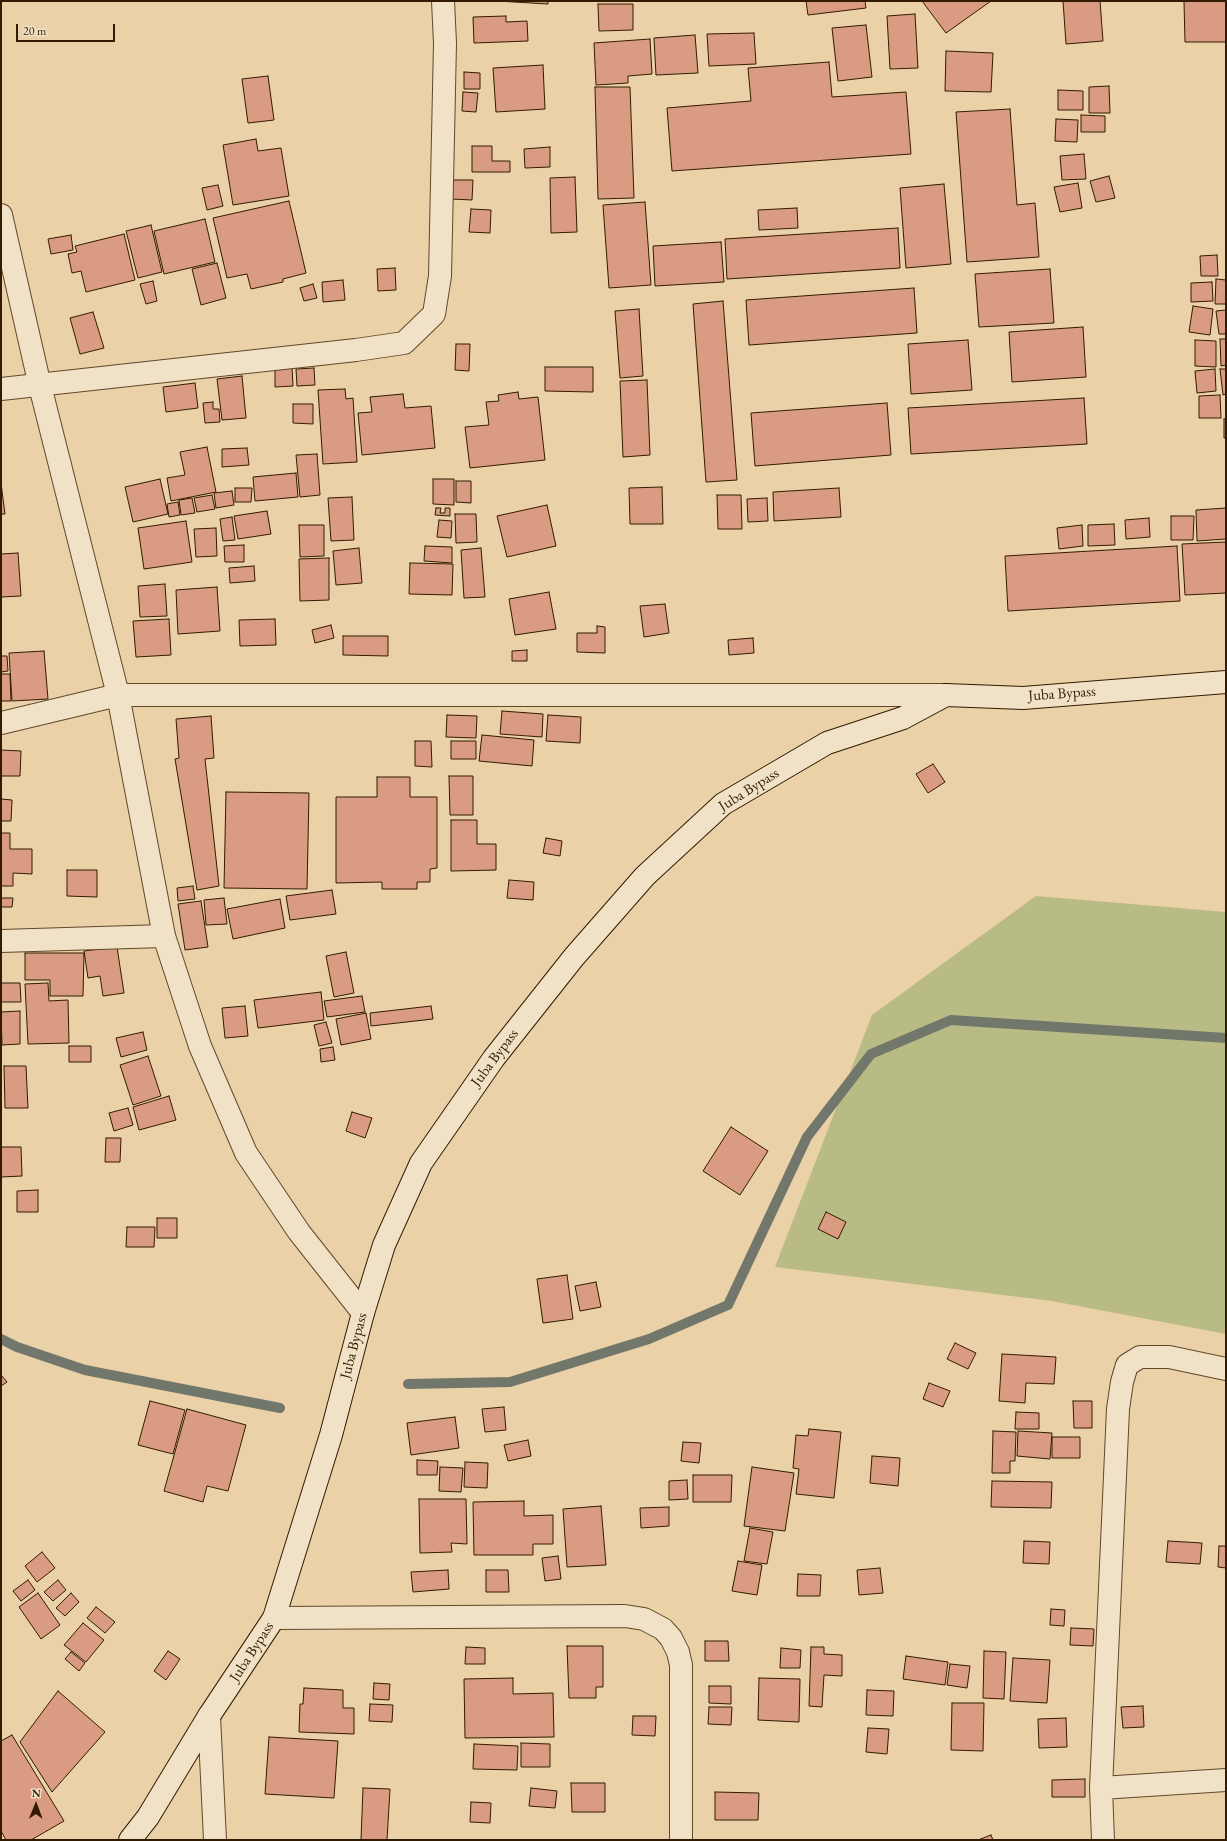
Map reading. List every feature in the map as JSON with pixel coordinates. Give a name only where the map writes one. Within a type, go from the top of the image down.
[{"type":"street","points":[[1,389],[40,386],[356,350],[404,343],[434,314],[440,276],[445,43],[443,1]]},
{"type":"street","points":[[1,215],[40,386],[118,695],[164,936],[200,1046],[246,1153],[299,1232],[363,1313]]},
{"type":"street","name":"Juba Bypass","points":[[130,1840],[148,1817],[209,1716],[274,1618],[331,1435],[363,1313],[384,1245],[421,1163],[494,1058],[574,957],[645,876],[723,804],[827,743],[903,718],[946,695],[1023,698],[1226,682]]},
{"type":"street","points":[[1,723],[118,695],[946,695]]},
{"type":"street","points":[[1,941],[164,936]]},
{"type":"street","points":[[1104,1840],[1101,1788],[1118,1409],[1122,1382],[1127,1365],[1140,1357],[1169,1357],[1226,1369]]},
{"type":"street","points":[[274,1618],[625,1616],[644,1619],[663,1629],[671,1638],[678,1652],[681,1665],[681,1840]]},
{"type":"street","points":[[209,1716],[215,1840]]},
{"type":"street","points":[[1101,1788],[1226,1780]]},
{"type":"green space","points":[[1036,896],[1226,912],[1226,1334],[1052,1301],[775,1267],[872,1015]]},
{"type":"building","points":[[497,1],[548,1],[548,4]]},
{"type":"building","points":[[806,1],[865,1],[866,8],[808,15]]},
{"type":"building","points":[[922,1],[991,1],[946,33]]},
{"type":"building","points":[[1063,1],[1100,1],[1103,41],[1066,44]]},
{"type":"building","points":[[1184,1],[1226,1],[1226,42],[1185,42]]},
{"type":"building","points":[[598,4],[633,4],[633,30],[599,31]]},
{"type":"building","points":[[915,14],[918,68],[890,69],[887,16]]},
{"type":"building","points":[[506,16],[506,22],[527,21],[528,41],[474,43],[473,17]]},
{"type":"building","points":[[866,25],[872,77],[838,81],[832,28]]},
{"type":"building","points":[[754,33],[756,64],[709,66],[707,34]]},
{"type":"building","points":[[695,35],[698,73],[656,75],[654,38]]},
{"type":"building","points":[[650,39],[652,74],[628,76],[628,83],[596,85],[594,43]]},
{"type":"building","points":[[946,51],[993,53],[991,92],[945,91]]},
{"type":"building","points":[[829,62],[832,97],[906,92],[911,154],[672,171],[667,108],[751,101],[748,68]]},
{"type":"building","points":[[543,65],[545,109],[496,112],[493,68]]},
{"type":"building","points":[[464,72],[480,73],[480,89],[464,89]]},
{"type":"building","points":[[268,76],[274,120],[248,123],[242,79]]},
{"type":"building","points":[[1109,86],[1110,113],[1089,113],[1089,87]]},
{"type":"building","points":[[595,87],[630,87],[634,198],[598,199]]},
{"type":"building","points":[[1058,90],[1083,91],[1083,110],[1058,110]]},
{"type":"building","points":[[463,92],[478,93],[476,112],[462,111]]},
{"type":"building","points":[[1010,109],[1017,205],[1035,203],[1039,257],[967,262],[956,112]]},
{"type":"building","points":[[1081,115],[1105,116],[1105,132],[1081,132]]},
{"type":"building","points":[[1056,119],[1078,120],[1077,142],[1055,141]]},
{"type":"building","points":[[256,139],[258,151],[281,148],[289,196],[233,205],[223,145]]},
{"type":"building","points":[[472,146],[492,146],[492,161],[510,161],[510,172],[472,172]]},
{"type":"building","points":[[550,147],[550,167],[525,168],[524,149]]},
{"type":"building","points":[[1084,154],[1086,179],[1062,180],[1060,156]]},
{"type":"building","points":[[1109,176],[1115,198],[1096,202],[1090,181]]},
{"type":"building","points":[[575,177],[577,232],[551,233],[550,178]]},
{"type":"building","points":[[453,180],[473,180],[472,200],[451,199]]},
{"type":"building","points":[[1078,183],[1082,208],[1060,212],[1054,187]]},
{"type":"building","points":[[944,184],[951,264],[906,268],[900,188]]},
{"type":"building","points":[[218,185],[223,206],[207,210],[202,188]]},
{"type":"building","points":[[289,201],[306,273],[283,279],[283,282],[251,289],[247,274],[227,278],[213,218]]},
{"type":"building","points":[[645,202],[651,285],[609,288],[603,205]]},
{"type":"building","points":[[797,208],[798,228],[759,230],[758,210]]},
{"type":"building","points":[[471,209],[491,210],[490,233],[469,232]]},
{"type":"building","points":[[205,219],[215,262],[164,274],[154,231]]},
{"type":"building","points":[[151,225],[162,272],[138,278],[126,231]]},
{"type":"building","points":[[898,228],[900,268],[727,279],[725,239]]},
{"type":"building","points":[[124,234],[135,280],[86,292],[81,271],[72,273],[68,254],[77,252],[75,246]]},
{"type":"building","points":[[71,235],[73,250],[51,254],[48,239]]},
{"type":"building","points":[[721,242],[724,282],[655,286],[653,246]]},
{"type":"building","points":[[1217,255],[1218,276],[1201,276],[1200,256]]},
{"type":"building","points":[[217,263],[226,298],[201,305],[192,269]]},
{"type":"building","points":[[395,268],[396,290],[378,291],[377,269]]},
{"type":"building","points":[[1050,269],[1054,323],[979,327],[975,274]]},
{"type":"building","points":[[1216,279],[1226,280],[1226,304],[1215,304]]},
{"type":"building","points":[[343,280],[345,300],[323,302],[322,282]]},
{"type":"building","points":[[153,281],[157,301],[146,304],[140,284]]},
{"type":"building","points":[[1212,282],[1213,301],[1191,302],[1191,283]]},
{"type":"building","points":[[313,284],[317,298],[304,301],[300,288]]},
{"type":"building","points":[[914,288],[917,333],[749,345],[746,300]]},
{"type":"building","points":[[723,301],[737,480],[706,482],[693,304]]},
{"type":"building","points":[[1193,306],[1213,309],[1210,335],[1189,332]]},
{"type":"building","points":[[639,309],[643,376],[620,378],[615,311]]},
{"type":"building","points":[[1226,310],[1226,334],[1219,334],[1216,311]]},
{"type":"building","points":[[93,312],[104,348],[80,354],[70,318]]},
{"type":"building","points":[[1083,327],[1086,377],[1012,382],[1009,332]]},
{"type":"building","points":[[1220,339],[1226,339],[1226,365],[1221,366]]},
{"type":"building","points":[[968,340],[972,390],[911,394],[908,344]]},
{"type":"building","points":[[1195,340],[1216,341],[1216,367],[1195,366]]},
{"type":"building","points":[[456,344],[470,344],[469,371],[455,370]]},
{"type":"building","points":[[292,367],[293,386],[275,387],[275,368]]},
{"type":"building","points":[[545,367],[593,367],[593,392],[545,391]]},
{"type":"building","points":[[314,368],[315,385],[297,386],[296,369]]},
{"type":"building","points":[[1215,369],[1216,391],[1197,393],[1195,371]]},
{"type":"building","points":[[1220,369],[1226,369],[1226,394],[1223,395]]},
{"type":"building","points":[[242,376],[246,418],[222,420],[217,379]]},
{"type":"building","points":[[647,380],[650,455],[623,457],[620,381]]},
{"type":"building","points":[[195,383],[198,408],[166,412],[163,387]]},
{"type":"building","points":[[345,389],[346,399],[353,398],[357,462],[323,464],[318,390]]},
{"type":"building","points":[[518,392],[519,399],[538,397],[545,460],[470,468],[465,427],[489,425],[486,402],[499,401],[498,395]]},
{"type":"building","points":[[403,394],[405,408],[431,406],[435,448],[362,455],[358,413],[372,412],[370,397]]},
{"type":"building","points":[[1220,395],[1221,418],[1199,418],[1199,396]]},
{"type":"building","points":[[1084,398],[1087,444],[911,454],[908,408]]},
{"type":"building","points":[[213,402],[213,409],[219,409],[220,422],[205,423],[203,403]]},
{"type":"building","points":[[887,403],[891,455],[755,466],[751,413]]},
{"type":"building","points":[[293,404],[313,404],[313,424],[293,423]]},
{"type":"building","points":[[1224,419],[1226,419],[1226,438],[1224,438]]},
{"type":"building","points":[[207,447],[216,492],[171,501],[167,478],[185,475],[180,452]]},
{"type":"building","points":[[247,448],[249,465],[222,467],[222,449]]},
{"type":"building","points":[[317,454],[320,495],[300,497],[296,455]]},
{"type":"building","points":[[296,473],[298,497],[255,501],[253,477]]},
{"type":"building","points":[[160,479],[168,514],[133,522],[125,487]]},
{"type":"building","points":[[433,479],[454,479],[454,505],[433,504]]},
{"type":"building","points":[[456,481],[471,481],[471,503],[456,502]]},
{"type":"building","points":[[1,483],[5,514],[1,514]]},
{"type":"building","points":[[662,487],[663,524],[630,524],[629,488]]},
{"type":"building","points":[[235,488],[252,488],[251,502],[235,502]]},
{"type":"building","points":[[839,488],[841,517],[774,521],[773,492]]},
{"type":"building","points":[[232,491],[234,505],[216,508],[214,493]]},
{"type":"building","points":[[212,495],[215,509],[197,512],[194,498]]},
{"type":"building","points":[[717,495],[741,495],[742,529],[718,529]]},
{"type":"building","points":[[352,497],[354,540],[331,541],[328,498]]},
{"type":"building","points":[[192,498],[195,513],[181,515],[179,500]]},
{"type":"building","points":[[767,498],[768,521],[748,522],[747,499]]},
{"type":"building","points":[[178,502],[180,515],[169,517],[167,504]]},
{"type":"building","points":[[547,505],[556,546],[507,557],[497,516]]},
{"type":"building","points":[[436,508],[441,508],[440,513],[445,513],[445,508],[450,508],[450,516],[435,515]]},
{"type":"building","points":[[1226,508],[1226,539],[1197,541],[1196,510]]},
{"type":"building","points":[[267,511],[271,534],[238,539],[234,516]]},
{"type":"building","points":[[455,514],[476,514],[477,542],[456,543]]},
{"type":"building","points":[[1171,516],[1194,516],[1193,540],[1171,540]]},
{"type":"building","points":[[232,517],[235,540],[223,541],[220,519]]},
{"type":"building","points":[[1149,518],[1150,537],[1126,539],[1125,520]]},
{"type":"building","points":[[439,520],[452,521],[451,538],[437,537]]},
{"type":"building","points":[[186,521],[192,562],[144,569],[138,528]]},
{"type":"building","points":[[1114,524],[1115,545],[1088,546],[1088,525]]},
{"type":"building","points":[[299,525],[324,525],[324,556],[300,557]]},
{"type":"building","points":[[1082,525],[1083,546],[1059,549],[1057,528]]},
{"type":"building","points":[[216,528],[217,556],[196,557],[194,529]]},
{"type":"building","points":[[1226,542],[1226,593],[1185,595],[1182,544]]},
{"type":"building","points":[[244,545],[244,562],[225,562],[224,546]]},
{"type":"building","points":[[425,546],[452,547],[452,563],[424,561]]},
{"type":"building","points":[[1177,546],[1180,601],[1008,611],[1005,556]]},
{"type":"building","points":[[359,548],[362,583],[336,585],[333,551]]},
{"type":"building","points":[[481,548],[485,597],[464,598],[461,550]]},
{"type":"building","points":[[18,553],[21,596],[1,597],[1,554]]},
{"type":"building","points":[[329,558],[329,600],[300,601],[299,559]]},
{"type":"building","points":[[410,563],[453,564],[452,595],[409,594]]},
{"type":"building","points":[[254,566],[255,581],[230,583],[229,568]]},
{"type":"building","points":[[165,584],[167,616],[140,617],[138,586]]},
{"type":"building","points":[[217,587],[220,631],[178,634],[176,590]]},
{"type":"building","points":[[549,592],[556,629],[515,635],[509,599]]},
{"type":"building","points":[[665,604],[669,633],[644,637],[640,606]]},
{"type":"building","points":[[169,619],[171,655],[136,657],[133,621]]},
{"type":"building","points":[[275,619],[276,645],[240,646],[239,620]]},
{"type":"building","points":[[331,625],[334,638],[315,643],[312,630]]},
{"type":"building","points":[[597,626],[605,627],[605,653],[577,652],[577,633],[597,633]]},
{"type":"building","points":[[343,636],[388,636],[388,656],[343,655]]},
{"type":"building","points":[[753,638],[754,653],[729,655],[728,640]]},
{"type":"building","points":[[527,650],[527,661],[512,661],[512,651]]},
{"type":"building","points":[[44,651],[48,699],[12,701],[9,653]]},
{"type":"building","points":[[1,656],[7,656],[8,671],[1,672]]},
{"type":"building","points":[[1,674],[10,674],[11,701],[1,701]]},
{"type":"building","points":[[502,711],[543,714],[542,737],[500,734]]},
{"type":"building","points":[[447,715],[477,716],[476,738],[446,737]]},
{"type":"building","points":[[548,715],[581,717],[580,743],[546,741]]},
{"type":"building","points":[[211,716],[214,758],[205,759],[219,886],[197,890],[175,759],[179,758],[176,719]]},
{"type":"building","points":[[482,735],[534,740],[532,766],[479,761]]},
{"type":"building","points":[[415,741],[431,741],[432,767],[415,766]]},
{"type":"building","points":[[451,741],[476,741],[476,759],[451,759]]},
{"type":"building","points":[[1,750],[21,751],[20,776],[1,776]]},
{"type":"building","points":[[933,764],[945,782],[928,793],[916,774]]},
{"type":"building","points":[[449,776],[473,776],[473,815],[450,815]]},
{"type":"building","points":[[377,777],[410,777],[410,797],[437,797],[437,868],[430,869],[430,882],[417,882],[417,889],[382,889],[382,882],[336,883],[336,797],[377,797]]},
{"type":"building","points":[[226,792],[309,793],[307,889],[224,888]]},
{"type":"building","points":[[1,799],[12,800],[11,821],[1,821]]},
{"type":"building","points":[[451,820],[477,820],[477,844],[496,844],[496,870],[451,871]]},
{"type":"building","points":[[1,833],[10,833],[10,849],[32,849],[32,874],[13,873],[13,886],[1,886]]},
{"type":"building","points":[[546,838],[562,841],[560,856],[543,853]]},
{"type":"building","points":[[67,870],[97,870],[97,897],[67,896]]},
{"type":"building","points":[[509,880],[534,882],[533,900],[507,898]]},
{"type":"building","points":[[193,886],[195,899],[178,901],[177,888]]},
{"type":"building","points":[[332,890],[336,914],[290,920],[286,896]]},
{"type":"building","points":[[1,898],[13,898],[12,907],[1,907]]},
{"type":"building","points":[[224,898],[227,924],[206,925],[204,900]]},
{"type":"building","points":[[280,899],[285,928],[233,939],[227,909]]},
{"type":"building","points":[[201,901],[208,947],[185,950],[178,904]]},
{"type":"building","points":[[117,947],[124,993],[103,996],[100,976],[88,978],[84,951]]},
{"type":"building","points":[[346,952],[354,993],[334,997],[326,956]]},
{"type":"building","points":[[25,953],[84,953],[83,996],[50,996],[50,980],[25,980]]},
{"type":"building","points":[[1,983],[20,983],[21,1002],[1,1002]]},
{"type":"building","points":[[48,983],[49,1001],[68,1000],[69,1043],[28,1044],[25,984]]},
{"type":"building","points":[[321,992],[324,1020],[258,1028],[254,1000]]},
{"type":"building","points":[[362,996],[365,1012],[327,1017],[324,1001]]},
{"type":"building","points":[[245,1006],[248,1036],[225,1038],[222,1008]]},
{"type":"building","points":[[431,1006],[433,1019],[371,1026],[370,1013]]},
{"type":"building","points":[[20,1011],[20,1044],[2,1045],[1,1012]]},
{"type":"building","points":[[366,1013],[371,1039],[341,1045],[336,1019]]},
{"type":"building","points":[[326,1022],[332,1043],[319,1046],[314,1025]]},
{"type":"building","points":[[143,1032],[147,1050],[121,1057],[116,1038]]},
{"type":"building","points":[[69,1046],[91,1046],[91,1062],[69,1062]]},
{"type":"building","points":[[333,1047],[335,1060],[321,1062],[320,1049]]},
{"type":"building","points":[[148,1056],[161,1096],[133,1105],[120,1065]]},
{"type":"building","points":[[4,1066],[26,1066],[28,1108],[5,1108]]},
{"type":"building","points":[[169,1096],[176,1120],[139,1130],[133,1107]]},
{"type":"building","points":[[128,1108],[133,1125],[114,1131],[109,1113]]},
{"type":"building","points":[[352,1112],[372,1118],[365,1138],[346,1131]]},
{"type":"building","points":[[731,1127],[768,1151],[740,1195],[703,1171]]},
{"type":"building","points":[[106,1138],[121,1138],[120,1162],[105,1162]]},
{"type":"building","points":[[1,1147],[21,1147],[22,1176],[1,1177]]},
{"type":"building","points":[[38,1190],[38,1212],[17,1212],[17,1191]]},
{"type":"building","points":[[826,1212],[846,1222],[838,1239],[818,1229]]},
{"type":"building","points":[[157,1218],[177,1218],[177,1238],[157,1238]]},
{"type":"building","points":[[127,1227],[155,1227],[154,1247],[126,1247]]},
{"type":"building","points":[[567,1275],[573,1319],[543,1323],[537,1279]]},
{"type":"building","points":[[596,1282],[601,1307],[580,1311],[575,1286]]},
{"type":"building","points":[[955,1343],[976,1353],[968,1369],[947,1359]]},
{"type":"building","points":[[1002,1354],[1056,1357],[1054,1384],[1026,1383],[1025,1403],[999,1401]]},
{"type":"building","points":[[1,1375],[7,1382],[1,1386]]},
{"type":"building","points":[[929,1383],[950,1391],[943,1407],[923,1399]]},
{"type":"building","points":[[150,1401],[185,1410],[173,1454],[138,1445]]},
{"type":"building","points":[[1073,1401],[1092,1401],[1092,1428],[1074,1428]]},
{"type":"building","points":[[504,1407],[506,1430],[485,1432],[482,1409]]},
{"type":"building","points":[[187,1409],[246,1425],[228,1491],[207,1486],[203,1502],[164,1491]]},
{"type":"building","points":[[1016,1412],[1039,1413],[1039,1429],[1015,1429]]},
{"type":"building","points":[[455,1417],[459,1448],[411,1455],[407,1423]]},
{"type":"building","points":[[809,1429],[841,1432],[834,1498],[796,1494],[799,1469],[793,1468],[796,1435],[808,1436]]},
{"type":"building","points":[[993,1431],[1016,1432],[1015,1461],[1010,1461],[1010,1473],[992,1473]]},
{"type":"building","points":[[1018,1431],[1052,1433],[1050,1459],[1017,1456]]},
{"type":"building","points":[[1052,1437],[1080,1437],[1080,1458],[1052,1458]]},
{"type":"building","points":[[528,1440],[531,1456],[508,1461],[504,1445]]},
{"type":"building","points":[[683,1442],[701,1443],[699,1463],[681,1461]]},
{"type":"building","points":[[872,1456],[900,1458],[898,1486],[870,1483]]},
{"type":"building","points":[[417,1460],[438,1461],[437,1475],[417,1475]]},
{"type":"building","points":[[465,1462],[488,1463],[487,1488],[464,1487]]},
{"type":"building","points":[[440,1467],[463,1468],[461,1492],[439,1491]]},
{"type":"building","points":[[752,1467],[794,1473],[785,1531],[744,1526]]},
{"type":"building","points":[[693,1475],[732,1475],[731,1502],[693,1502]]},
{"type":"building","points":[[687,1480],[688,1499],[669,1500],[669,1481]]},
{"type":"building","points":[[992,1481],[1052,1482],[1051,1508],[991,1507]]},
{"type":"building","points":[[419,1499],[466,1499],[467,1544],[451,1543],[452,1552],[420,1553]]},
{"type":"building","points":[[524,1501],[524,1516],[553,1515],[553,1544],[533,1544],[533,1555],[474,1555],[473,1502]]},
{"type":"building","points":[[601,1506],[606,1565],[567,1567],[563,1509]]},
{"type":"building","points":[[669,1507],[669,1526],[641,1528],[640,1508]]},
{"type":"building","points":[[750,1528],[773,1532],[767,1564],[744,1561]]},
{"type":"building","points":[[1024,1541],[1050,1542],[1049,1564],[1023,1563]]},
{"type":"building","points":[[1168,1541],[1202,1543],[1200,1564],[1166,1562]]},
{"type":"building","points":[[1219,1546],[1226,1546],[1226,1568],[1218,1567]]},
{"type":"building","points":[[42,1552],[55,1568],[37,1582],[25,1566]]},
{"type":"building","points":[[558,1556],[561,1579],[545,1581],[542,1558]]},
{"type":"building","points":[[738,1561],[762,1565],[757,1595],[732,1591]]},
{"type":"building","points":[[880,1568],[883,1593],[859,1595],[857,1570]]},
{"type":"building","points":[[448,1570],[449,1589],[413,1592],[411,1572]]},
{"type":"building","points":[[486,1570],[508,1570],[509,1592],[486,1592]]},
{"type":"building","points":[[798,1574],[821,1575],[820,1596],[797,1596]]},
{"type":"building","points":[[28,1580],[35,1590],[21,1601],[13,1591]]},
{"type":"building","points":[[58,1580],[66,1590],[53,1601],[44,1592]]},
{"type":"building","points":[[38,1593],[60,1625],[41,1639],[19,1607]]},
{"type":"building","points":[[71,1593],[79,1602],[65,1616],[56,1608]]},
{"type":"building","points":[[96,1607],[115,1622],[105,1633],[87,1618]]},
{"type":"building","points":[[1051,1609],[1065,1610],[1064,1626],[1050,1625]]},
{"type":"building","points":[[83,1623],[104,1640],[86,1662],[64,1645]]},
{"type":"building","points":[[1071,1628],[1094,1629],[1093,1646],[1070,1645]]},
{"type":"building","points":[[705,1641],[728,1641],[729,1661],[705,1661]]},
{"type":"building","points":[[567,1646],[603,1646],[603,1687],[596,1687],[596,1698],[569,1698]]},
{"type":"building","points":[[466,1647],[485,1648],[485,1664],[465,1664]]},
{"type":"building","points":[[811,1647],[824,1647],[824,1654],[842,1655],[842,1676],[824,1675],[822,1707],[809,1706]]},
{"type":"building","points":[[781,1648],[801,1650],[800,1668],[780,1668]]},
{"type":"building","points":[[168,1651],[180,1659],[166,1680],[154,1671]]},
{"type":"building","points":[[984,1651],[1006,1652],[1004,1699],[983,1698]]},
{"type":"building","points":[[71,1652],[85,1663],[79,1671],[65,1659]]},
{"type":"building","points":[[906,1656],[948,1662],[945,1685],[903,1679]]},
{"type":"building","points":[[1013,1658],[1050,1660],[1047,1703],[1010,1701]]},
{"type":"building","points":[[950,1664],[970,1666],[967,1688],[947,1685]]},
{"type":"building","points":[[513,1678],[513,1694],[553,1693],[554,1737],[465,1738],[464,1679]]},
{"type":"building","points":[[759,1678],[800,1679],[799,1722],[758,1720]]},
{"type":"building","points":[[374,1683],[390,1684],[389,1700],[373,1699]]},
{"type":"building","points":[[709,1686],[731,1686],[731,1704],[709,1703]]},
{"type":"building","points":[[304,1688],[343,1690],[343,1708],[354,1708],[354,1734],[299,1732],[300,1704],[303,1704]]},
{"type":"building","points":[[867,1690],[894,1691],[893,1716],[866,1715]]},
{"type":"building","points":[[58,1691],[105,1732],[52,1792],[20,1742]]},
{"type":"building","points":[[952,1703],[984,1703],[983,1751],[951,1750]]},
{"type":"building","points":[[370,1704],[393,1705],[392,1722],[369,1721]]},
{"type":"building","points":[[1143,1706],[1144,1727],[1123,1728],[1121,1707]]},
{"type":"building","points":[[709,1707],[732,1707],[731,1725],[708,1724]]},
{"type":"building","points":[[633,1716],[656,1716],[655,1736],[632,1735]]},
{"type":"building","points":[[1066,1718],[1067,1747],[1039,1748],[1038,1719]]},
{"type":"building","points":[[868,1728],[889,1729],[887,1754],[866,1752]]},
{"type":"building","points":[[12,1735],[64,1821],[31,1840],[6,1840],[1,1831],[1,1741]]},
{"type":"building","points":[[269,1737],[338,1741],[334,1798],[265,1794]]},
{"type":"building","points":[[521,1743],[550,1744],[550,1767],[521,1767]]},
{"type":"building","points":[[474,1744],[518,1746],[517,1770],[473,1769]]},
{"type":"building","points":[[1085,1779],[1085,1797],[1052,1797],[1052,1780]]},
{"type":"building","points":[[571,1783],[605,1783],[605,1812],[572,1812]]},
{"type":"building","points":[[363,1788],[390,1789],[387,1840],[361,1840]]},
{"type":"building","points":[[531,1788],[557,1791],[555,1808],[529,1806]]},
{"type":"building","points":[[715,1792],[759,1793],[758,1820],[715,1820]]},
{"type":"building","points":[[471,1802],[491,1803],[490,1823],[470,1822]]},
{"type":"building","points":[[991,1835],[993,1840],[978,1840]]},
{"type":"waterway","points":[[408,1384],[510,1382],[649,1339],[728,1305],[807,1137],[871,1054],[951,1020],[1226,1038]]},
{"type":"waterway","points":[[1,1339],[17,1347],[85,1370],[280,1408]]}]
